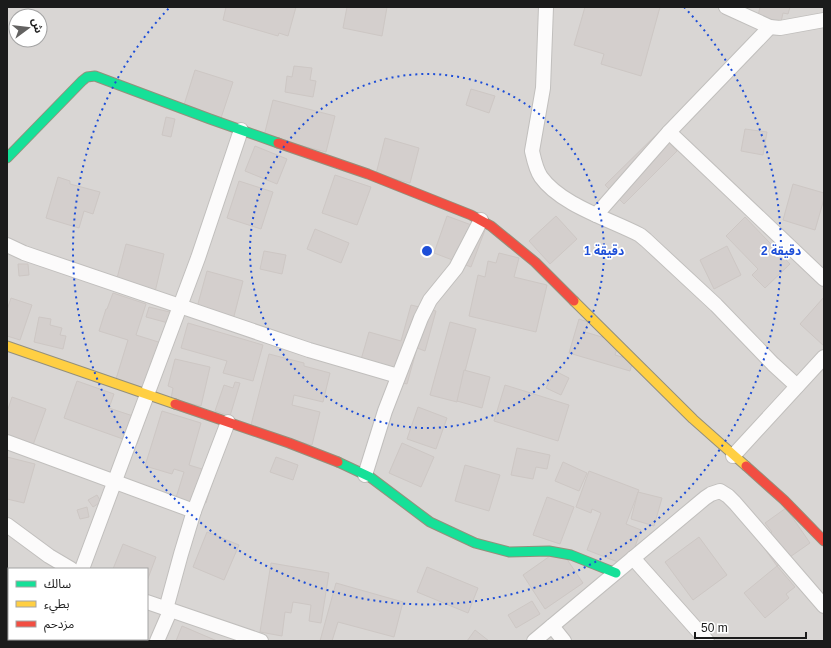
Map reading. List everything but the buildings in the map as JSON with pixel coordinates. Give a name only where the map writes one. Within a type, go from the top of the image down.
[{"type":"street","points":[[546,7],[543,88],[533,144],[534,159],[540,176],[548,185],[562,196],[596,215],[640,235],[716,305],[773,364],[798,386]]},
{"type":"street","points":[[726,7],[770,27],[780,28],[824,20]]},
{"type":"street","points":[[596,215],[669,132],[770,27]]},
{"type":"street","points":[[7,158],[82,80],[92,76],[108,80],[242,130],[368,174],[481,220],[535,262],[646,373],[733,456],[793,509],[824,541]]},
{"type":"street","points":[[82,568],[148,395],[242,130]]},
{"type":"street","points":[[669,132],[824,279]]},
{"type":"street","points":[[364,475],[385,411],[415,332],[426,308],[456,268],[481,220]]},
{"type":"street","points":[[7,245],[24,253],[309,350],[398,376]]},
{"type":"street","points":[[7,346],[228,422],[345,465],[381,485],[430,522],[475,543],[509,552],[549,551],[571,555],[616,573]]},
{"type":"street","points":[[733,456],[824,357]]},
{"type":"street","points":[[157,641],[168,610],[181,554],[194,511],[228,422]]},
{"type":"street","points":[[7,442],[194,511]]},
{"type":"street","points":[[534,641],[705,498],[720,491],[735,503],[824,606]]},
{"type":"street","points":[[7,525],[49,556],[69,568]]},
{"type":"street","points":[[634,558],[707,641]]},
{"type":"street","points":[[148,602],[261,641]]},
{"type":"street","points":[[552,626],[564,641]]},
{"type":"shaded area","points":[[7,7],[824,7],[824,641],[7,641]]},
{"type":"traffic: fast","points":[[7,158],[82,81],[87,77],[95,76],[278,143]]},
{"type":"traffic: fast","points":[[338,462],[370,477],[430,522],[475,543],[509,552],[549,551],[571,555],[616,573]]},
{"type":"traffic: slow","points":[[574,301],[693,419],[746,466]]},
{"type":"traffic: slow","points":[[7,346],[175,404]]},
{"type":"traffic: jam","points":[[278,143],[368,174],[471,215],[491,226],[535,262],[574,301]]},
{"type":"traffic: jam","points":[[175,404],[289,443],[338,462]]},
{"type":"traffic: jam","points":[[746,466],[784,500],[824,541]]}]
